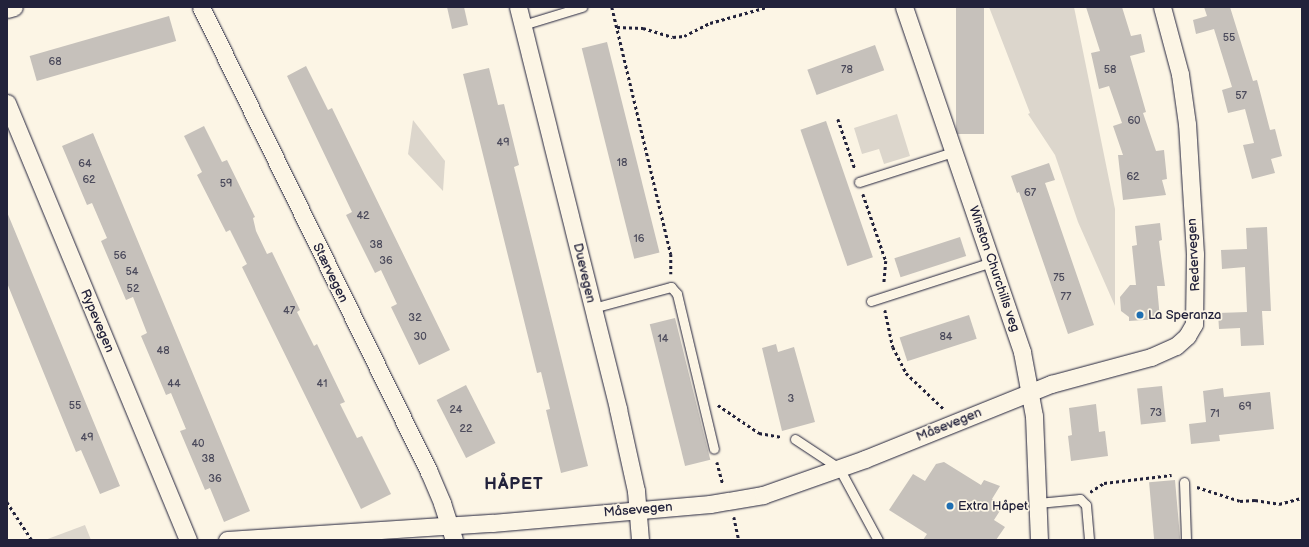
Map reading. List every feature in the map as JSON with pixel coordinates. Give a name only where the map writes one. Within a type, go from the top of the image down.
[{"type":"street","points":[[7,9],[14,7]]},
{"type":"street","name":"Stærvegen","points":[[201,7],[429,472],[452,533]]},
{"type":"street","name":"Duevegen","points":[[518,7],[633,475],[640,540]]},
{"type":"street","name":"Winston Churchills veg","points":[[904,7],[953,152],[1012,317],[1031,392],[1039,540]]},
{"type":"street","name":"Redervegen","points":[[1031,392],[1051,384],[1164,352],[1187,336],[1194,324],[1196,289],[1187,124],[1180,74],[1162,7]]},
{"type":"street","name":"Rypevegen","points":[[7,103],[188,540]]},
{"type":"street","name":"Måsevegen","points":[[227,540],[452,533],[637,510],[710,504],[762,495],[839,468],[1031,392]]},
{"type":"lane","points":[[523,25],[582,7]]},
{"type":"lane","points":[[859,182],[953,152]]},
{"type":"lane","points":[[871,301],[992,262]]},
{"type":"lane","points":[[593,308],[670,287],[677,294],[714,449]]},
{"type":"lane","points":[[795,439],[839,468],[878,540]]},
{"type":"lane","points":[[1184,482],[1186,540]]},
{"type":"lane","points":[[1038,502],[1080,498],[1086,505],[1089,540]]},
{"type":"path","points":[[612,7],[671,254],[670,287]]},
{"type":"path","points":[[616,27],[643,28],[673,37],[684,36],[710,23],[767,7]]},
{"type":"path","points":[[838,119],[886,261],[883,297],[893,347],[906,373],[958,421]]},
{"type":"path","points":[[701,394],[759,434],[795,439]]},
{"type":"path","points":[[1080,498],[1104,484],[1168,474],[1179,477],[1184,482],[1240,501],[1255,500],[1279,504],[1302,498]]},
{"type":"path","points":[[7,502],[32,540]]},
{"type":"shaded area","points":[[989,7],[1074,7],[1115,209],[1115,306],[1078,222],[1055,155],[1028,114],[1030,113]]},
{"type":"shaded area","points":[[897,114],[910,156],[884,164],[879,149],[862,154],[854,128]]},
{"type":"shaded area","points":[[413,120],[445,161],[443,191],[408,154]]},
{"type":"shaded area","points":[[85,525],[91,540],[45,540]]},
{"type":"building","points":[[447,7],[464,7],[468,25],[452,29]]},
{"type":"building","points":[[956,7],[984,7],[984,134],[956,134]]},
{"type":"building","points":[[1086,7],[1122,7],[1131,36],[1141,34],[1145,52],[1130,56],[1146,112],[1143,113],[1156,151],[1164,150],[1167,179],[1162,180],[1166,195],[1123,200],[1118,155],[1123,155],[1113,126],[1122,123],[1109,86],[1099,89],[1091,53],[1100,51]]},
{"type":"building","points":[[1204,7],[1230,7],[1253,81],[1257,80],[1270,130],[1275,129],[1282,156],[1271,159],[1275,173],[1252,179],[1243,145],[1254,143],[1245,109],[1228,113],[1222,90],[1232,87],[1214,29],[1196,34],[1193,20],[1207,16]]},
{"type":"building","points":[[169,16],[176,41],[37,81],[30,56]]},
{"type":"building","points":[[607,42],[659,253],[634,259],[582,48]]},
{"type":"building","points":[[875,45],[884,70],[817,95],[807,70]]},
{"type":"building","points":[[306,66],[328,110],[332,108],[450,350],[419,365],[391,307],[397,304],[381,270],[375,273],[346,215],[352,212],[287,76]]},
{"type":"building","points":[[489,68],[498,105],[504,104],[519,165],[514,167],[588,466],[561,473],[546,410],[550,409],[541,372],[537,373],[463,74]]},
{"type":"building","points":[[826,121],[873,257],[847,266],[800,130]]},
{"type":"building","points":[[204,126],[222,162],[227,160],[255,217],[253,218],[256,231],[267,254],[272,252],[300,310],[297,312],[314,346],[317,344],[345,402],[340,404],[357,438],[362,436],[391,494],[361,509],[242,267],[247,264],[230,230],[226,232],[197,175],[202,172],[184,136]]},
{"type":"building","points":[[93,133],[250,511],[224,522],[210,488],[205,490],[180,431],[186,429],[171,393],[166,395],[141,336],[147,333],[133,297],[126,300],[101,241],[107,238],[92,203],[87,205],[62,146]]},
{"type":"building","points":[[1049,163],[1055,180],[1045,183],[1094,325],[1068,334],[1019,192],[1017,193],[1011,176]]},
{"type":"building","points":[[7,212],[120,486],[100,494],[81,450],[76,452],[7,283]]},
{"type":"building","points":[[1160,223],[1162,240],[1159,241],[1165,286],[1157,286],[1160,319],[1129,321],[1129,317],[1121,311],[1120,297],[1130,285],[1136,285],[1132,246],[1137,245],[1135,226]]},
{"type":"building","points":[[1267,227],[1271,311],[1262,311],[1264,345],[1241,346],[1240,328],[1219,329],[1218,313],[1247,312],[1245,267],[1222,269],[1221,250],[1247,249],[1246,228]]},
{"type":"building","points":[[960,237],[966,256],[901,277],[894,258]]},
{"type":"building","points":[[969,315],[977,339],[907,361],[900,338]]},
{"type":"building","points":[[675,318],[710,460],[685,466],[650,324]]},
{"type":"building","points":[[776,344],[778,352],[794,347],[815,422],[782,431],[762,348]]},
{"type":"building","points":[[466,385],[496,443],[466,458],[437,400]]},
{"type":"building","points":[[1162,386],[1166,422],[1141,424],[1137,389]]},
{"type":"building","points":[[1223,388],[1224,397],[1270,392],[1274,429],[1219,435],[1220,441],[1191,444],[1189,424],[1206,422],[1203,391]]},
{"type":"building","points":[[1096,404],[1099,432],[1105,431],[1108,456],[1071,461],[1068,436],[1072,435],[1069,408]]},
{"type":"building","points":[[944,462],[981,485],[984,480],[1000,486],[992,499],[1003,506],[994,520],[1005,527],[996,540],[923,540],[927,534],[889,510],[913,474],[925,481],[936,464]]},
{"type":"building","points":[[1175,480],[1180,540],[1154,540],[1149,482]]},
{"type":"place","name":"La Speranza","points":[[1140,315]]},
{"type":"place","name":"Extra Håpet","points":[[950,506]]},
{"type":"district","name":"HÅPET","points":[[514,485]]}]
